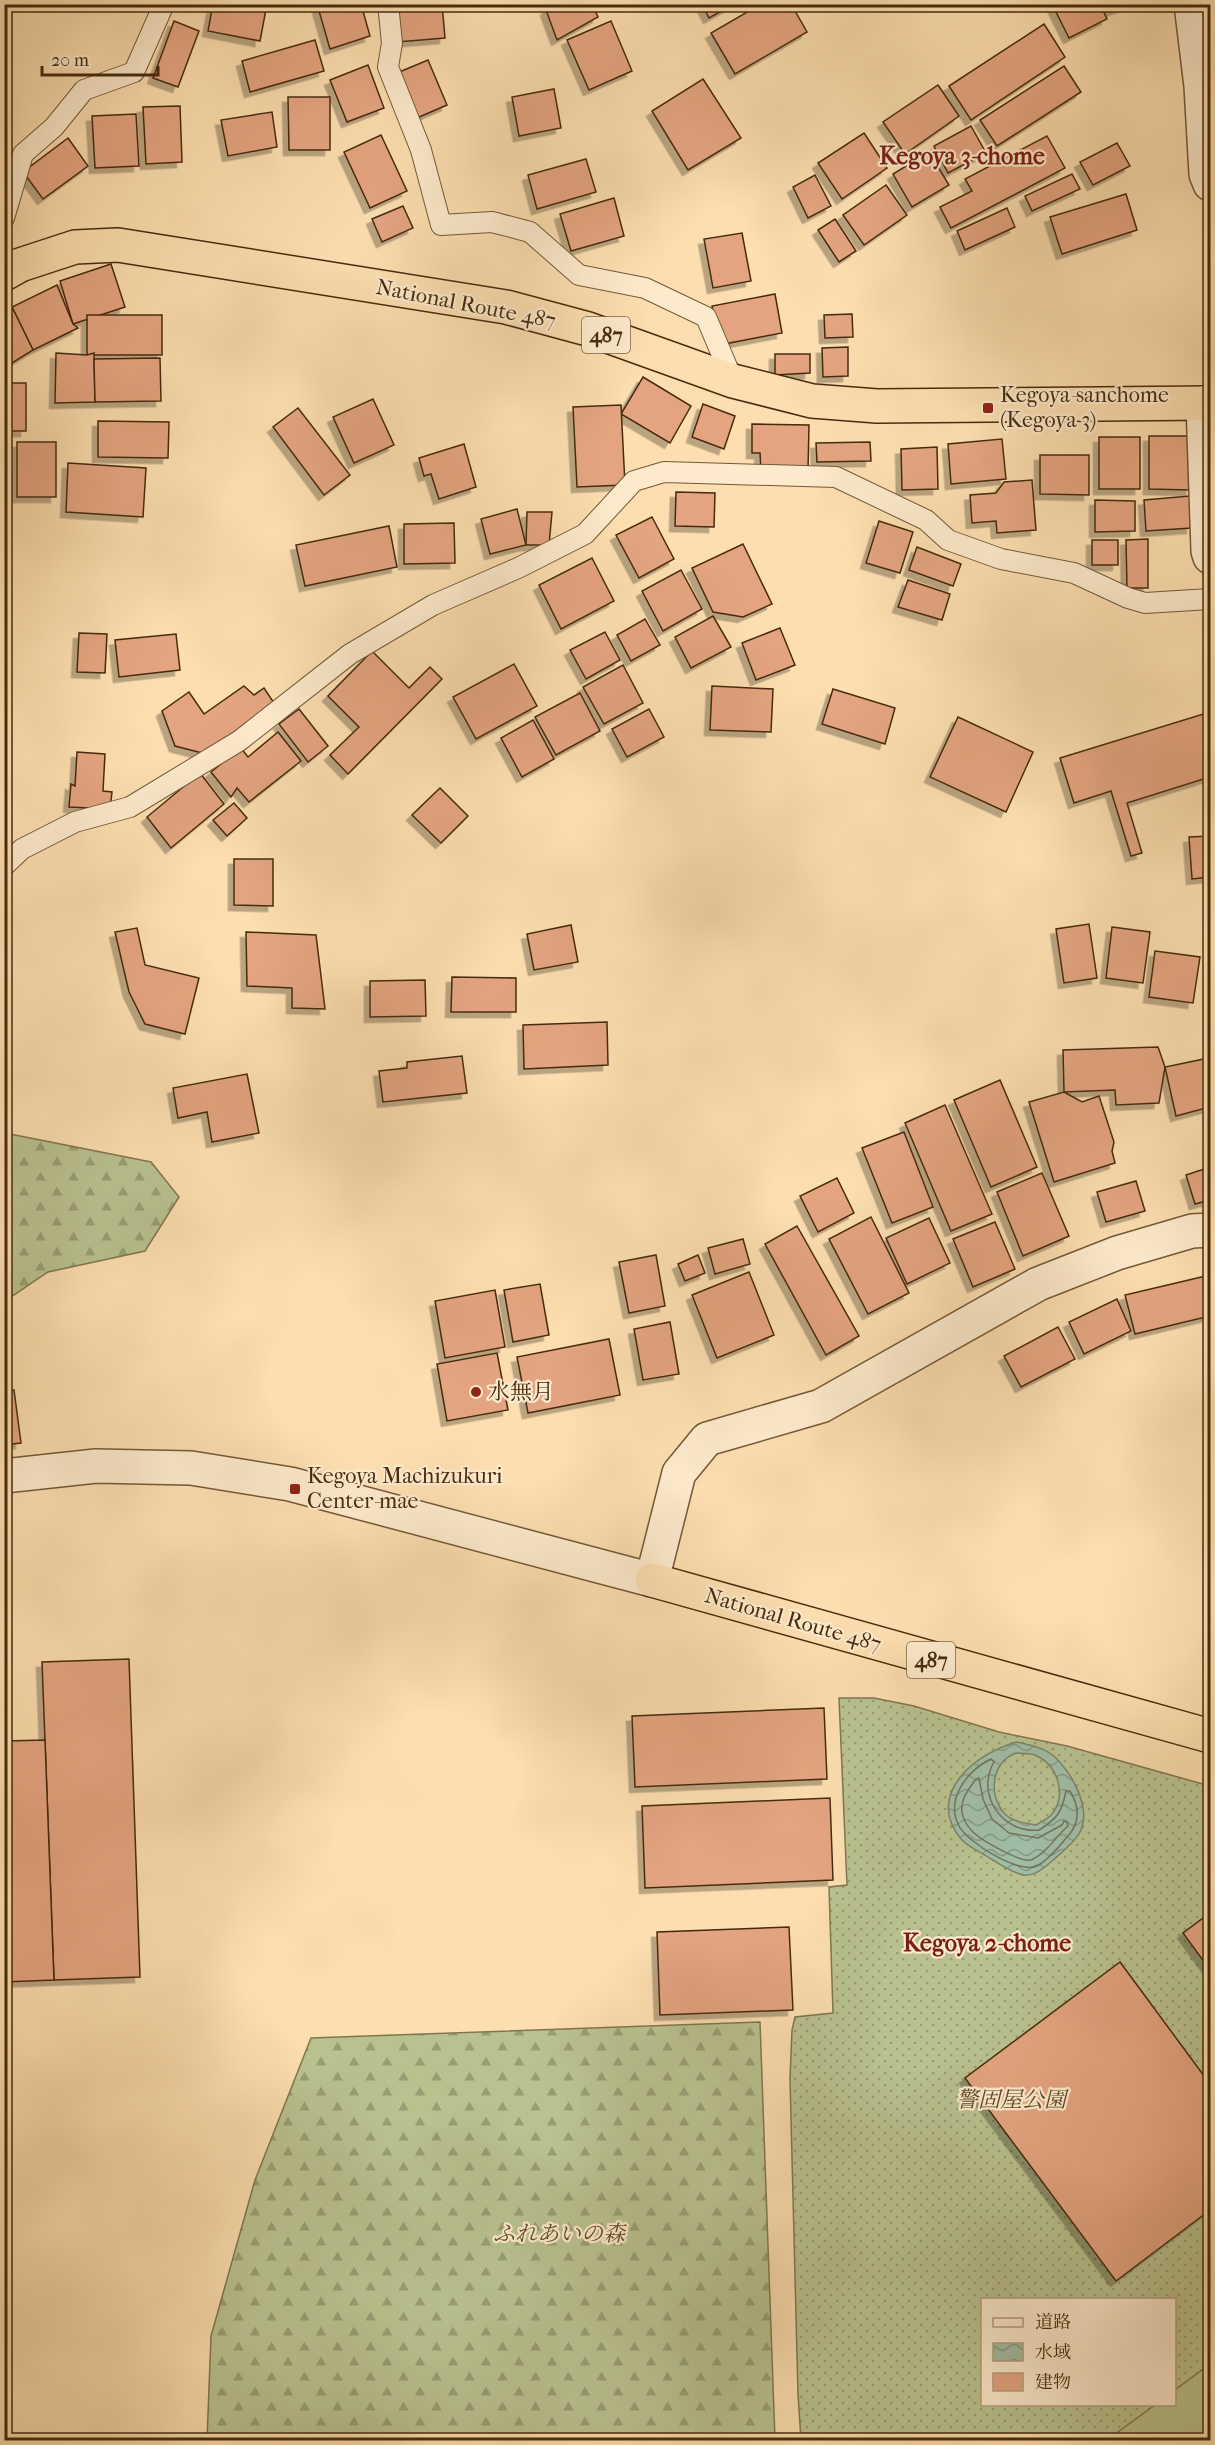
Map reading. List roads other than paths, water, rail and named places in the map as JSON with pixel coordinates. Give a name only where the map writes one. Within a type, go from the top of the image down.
[{"type":"highway","name":"National Route 487","points":[[4,274],[20,265],[75,248],[118,245],[506,307],[588,328],[733,381],[812,401],[877,406],[1207,403]]},
{"type":"highway","name":"National Route 487","points":[[652,1581],[1210,1736]]},
{"type":"street","points":[[1191,4],[1201,86],[1206,174],[1210,184]]},
{"type":"street","points":[[1207,403],[1208,551],[1210,557]]},
{"type":"street","points":[[4,1476],[96,1466],[191,1468],[290,1484],[652,1581],[679,1473],[707,1439],[821,1406],[1038,1284],[1117,1253],[1192,1231],[1210,1230]]},
{"type":"lane","points":[[4,218],[23,154],[54,127],[84,90],[134,72],[164,4]]},
{"type":"lane","points":[[388,4],[392,43],[388,67],[421,150],[441,225],[492,222],[530,232],[579,275],[645,288],[706,317],[733,381]]},
{"type":"lane","points":[[4,866],[22,849],[75,822],[130,807],[238,741],[350,654],[433,605],[518,568],[585,534],[634,481],[664,472],[836,477],[926,520],[948,540],[1001,559],[1074,573],[1128,598],[1145,603],[1210,599]]},
{"type":"water","points":[[1017,1742],[1047,1751],[1068,1773],[1082,1802],[1083,1823],[1078,1836],[1049,1864],[1032,1874],[1024,1875],[1011,1871],[971,1847],[961,1839],[951,1822],[948,1806],[952,1791],[960,1778],[986,1755]],"holes":[[[1016,1753],[1033,1754],[1043,1760],[1058,1781],[1057,1806],[1050,1816],[1036,1825],[1008,1817],[996,1798],[994,1788],[997,1771],[1008,1757]]]},
{"type":"place","name":"Kegoya-sanchome (Kegoya 3)","points":[[988,408]]},
{"type":"place","name":"水無月","points":[[476,1392]]},
{"type":"place","name":"Kegoya Machizukuri Center-mae","points":[[295,1489]]},
{"type":"district","name":"Kegoya 3-chome","points":[[962,156]]},
{"type":"district","name":"Kegoya 2-chome","points":[[987,1943]]},
{"type":"park label","name":"警固屋公園","points":[[1011,2100]]},
{"type":"park label","name":"ふれあいの森","points":[[559,2234]]}]
